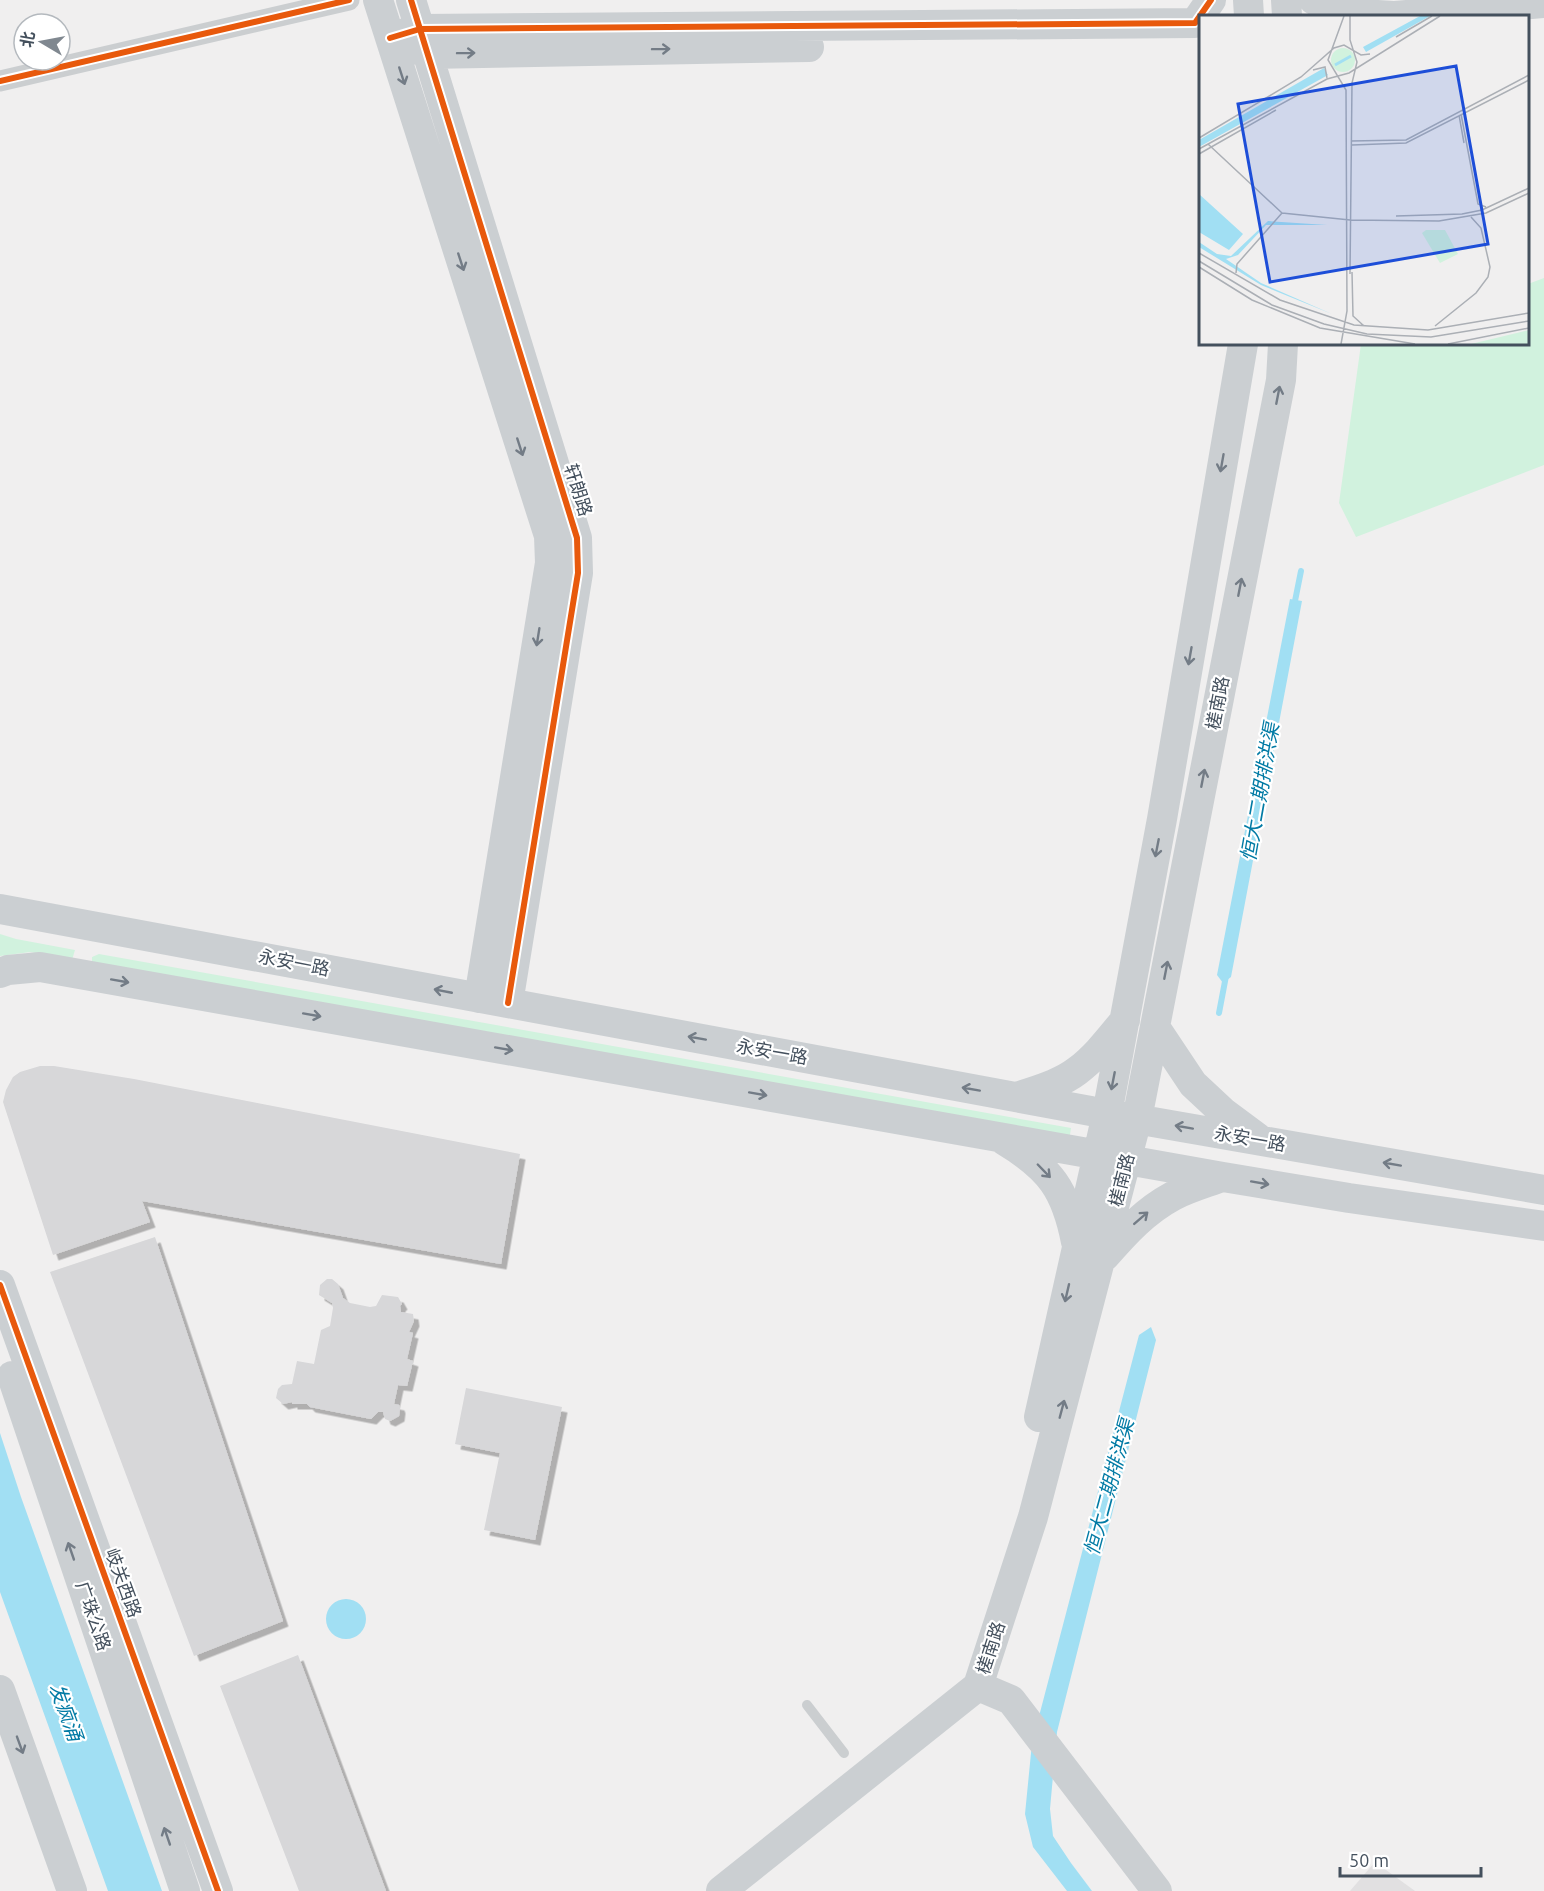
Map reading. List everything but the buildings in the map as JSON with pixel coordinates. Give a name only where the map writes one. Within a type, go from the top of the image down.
[{"type":"main road","points":[[378,0],[549,536],[550,563],[479,998]]},
{"type":"main road","points":[[1201,15],[1211,0]]},
{"type":"main road","points":[[1248,0],[1249,15]]},
{"type":"main road","points":[[1286,0],[1287,15]]},
{"type":"main road","points":[[1314,0],[1347,13],[1378,15]]},
{"type":"main road","points":[[1406,15],[1544,3]]},
{"type":"main road","points":[[390,38],[415,17],[1196,23],[1199,18]]},
{"type":"main road","points":[[415,17],[1196,40],[1199,43]]},
{"type":"main road","name":"轩朗路","points":[[415,17],[577,538],[578,573],[508,1003]]},
{"type":"main road","points":[[1529,24],[1544,23]]},
{"type":"main road","name":"槎南路","points":[[1089,1254],[1099,1154],[1164,807],[1243,345]]},
{"type":"main road","name":"槎南路","points":[[978,1686],[1089,1254],[1128,1159],[1281,380],[1284,345]]},
{"type":"main road","points":[[1230,421],[1271,428]]},
{"type":"main road","name":"永安一路","points":[[0,909],[1107,1114],[1544,1190]]},
{"type":"main road","points":[[81,975],[90,926]]},
{"type":"main road","points":[[0,973],[8,970],[40,968],[1223,1177],[1544,1226]]},
{"type":"main road","points":[[1016,1097],[1050,1085],[1076,1071],[1102,1048],[1125,1020]]},
{"type":"main road","points":[[1155,1027],[1193,1084],[1223,1112],[1262,1141]]},
{"type":"main road","points":[[997,1137],[1024,1153],[1046,1172],[1062,1194],[1089,1254],[1127,1231],[1148,1212],[1174,1196],[1223,1177]]},
{"type":"main road","points":[[1449,1174],[1544,1182]]},
{"type":"main road","points":[[1349,1198],[1427,1221],[1544,1242]]},
{"type":"main road","name":"岐关西路","points":[[0,1284],[218,1891]]},
{"type":"main road","name":"广珠公路","points":[[0,1342],[185,1891]]},
{"type":"main road","points":[[721,1891],[978,1686]]},
{"type":"main road","points":[[978,1686],[1135,1891]]},
{"type":"main road","points":[[978,1686],[1011,1700],[1157,1891]]},
{"type":"main road","points":[[0,1690],[72,1891]]},
{"type":"street","points":[[0,81],[348,0]]},
{"type":"lane","points":[[807,1704],[843,1753]]},
{"type":"shaded area","points":[[1375,1862],[1415,1891],[1350,1891]]},
{"type":"green space","points":[[1544,278],[1544,465],[1356,537],[1339,503],[1361,345],[1529,345],[1529,284]]},
{"type":"green space","points":[[0,934],[75,950],[72,960],[30,952],[0,956]]},
{"type":"green space","points":[[99,954],[1071,1128],[1069,1141],[92,962],[92,957]]},
{"type":"water","points":[[1290,599],[1302,601],[1231,977],[1223,983],[1217,975]]},
{"type":"water","points":[[1151,1327],[1156,1340],[1057,1732],[1050,1809],[1053,1836],[1092,1891],[1067,1891],[1033,1847],[1025,1814],[1032,1743],[1139,1335]]},
{"type":"water","name":"发疯涌","points":[[0,1433],[162,1891],[108,1891],[0,1592]]},
{"type":"water","points":[[346,1599],[360,1605],[366,1619],[360,1633],[346,1639],[332,1633],[326,1619],[332,1605]]},
{"type":"waterway","name":"恒大二期排洪渠","points":[[1294,606],[1301,571]]},
{"type":"waterway","name":"恒大二期排洪渠","points":[[1219,1013],[1226,976]]},
{"type":"cycle path","points":[[0,81],[349,0]]},
{"type":"cycle path","points":[[411,0],[577,538],[578,573],[508,1003]]},
{"type":"cycle path","points":[[1201,15],[1211,0]]},
{"type":"cycle path","points":[[390,38],[420,29],[1195,23],[1199,17]]},
{"type":"cycle path","points":[[0,1285],[218,1891]]}]
